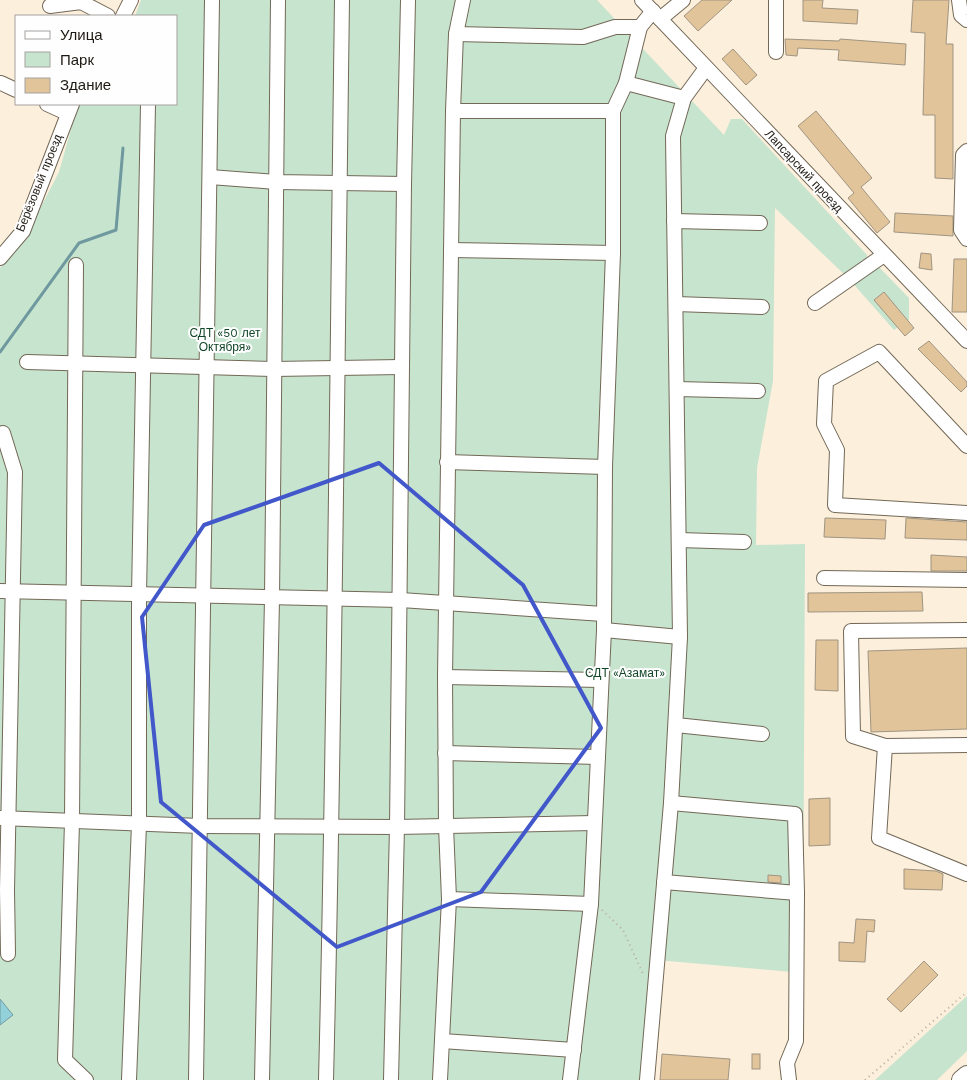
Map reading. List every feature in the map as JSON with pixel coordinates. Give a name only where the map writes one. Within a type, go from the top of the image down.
[{"type":"main road","points":[[961,1080],[967,1075]]},
{"type":"street","points":[[124,15],[132,0]]},
{"type":"street","points":[[196,1080],[212,0]]},
{"type":"street","points":[[262,1080],[272,599],[278,0]]},
{"type":"street","points":[[326,1080],[336,600],[336,368],[342,0]]},
{"type":"street","points":[[391,1080],[401,600],[401,368],[408,0]]},
{"type":"street","points":[[440,1080],[449,899],[446,826],[445,677],[453,111],[456,34],[463,0]]},
{"type":"street","name":"Лапсарский проезд","points":[[642,0],[967,341]]},
{"type":"street","points":[[456,34],[583,37],[615,27],[640,26],[683,0]]},
{"type":"street","points":[[776,0],[776,52]]},
{"type":"street","points":[[959,0],[961,15],[967,20]]},
{"type":"street","points":[[50,6],[81,2],[106,15]]},
{"type":"street","points":[[570,1080],[590,904],[604,630],[605,467],[613,253],[614,111],[626,83],[640,26]]},
{"type":"street","points":[[647,1080],[671,803],[680,637],[673,136],[684,98],[706,68]]},
{"type":"street","points":[[1,83],[15,90]]},
{"type":"street","points":[[626,83],[684,98]]},
{"type":"street","points":[[52,105],[69,108]]},
{"type":"street","points":[[129,1080],[139,824],[139,595],[148,105]]},
{"type":"street","name":"Берёзовый проезд","points":[[0,258],[23,230],[69,108]]},
{"type":"street","points":[[453,111],[614,111]]},
{"type":"street","points":[[967,151],[963,155],[961,230],[967,239]]},
{"type":"street","points":[[210,177],[276,182],[404,184]]},
{"type":"street","points":[[674,221],[760,223]]},
{"type":"street","points":[[451,250],[613,253]]},
{"type":"street","points":[[815,303],[884,255]]},
{"type":"street","points":[[76,266],[72,822],[64,1060],[86,1080]]},
{"type":"street","points":[[676,304],[762,307]]},
{"type":"street","points":[[967,446],[879,352],[826,381],[824,424],[837,450],[835,505],[967,513]]},
{"type":"street","points":[[27,362],[273,369],[401,368]]},
{"type":"street","points":[[677,389],[758,391]]},
{"type":"street","points":[[3,433],[15,472],[6,591],[4,894],[8,954]]},
{"type":"street","points":[[447,462],[605,467]]},
{"type":"street","points":[[679,540],[744,542]]},
{"type":"street","points":[[824,578],[967,580]]},
{"type":"street","points":[[6,591],[272,599],[401,600],[603,614]]},
{"type":"street","points":[[604,630],[680,637]]},
{"type":"street","points":[[967,630],[851,631],[853,736],[885,746],[967,745]]},
{"type":"street","points":[[445,677],[601,680]]},
{"type":"street","points":[[676,725],[762,734]]},
{"type":"street","points":[[885,746],[879,838],[967,874]]},
{"type":"street","points":[[445,753],[598,757]]},
{"type":"street","points":[[671,803],[796,814],[796,1041],[788,1063],[789,1080]]},
{"type":"street","points":[[4,819],[200,826],[397,827],[594,824]]},
{"type":"street","points":[[664,882],[797,893]]},
{"type":"street","points":[[449,899],[590,904]]},
{"type":"street","points":[[442,1041],[574,1050]]},
{"type":"path","points":[[590,904],[605,911],[623,930],[654,996]]},
{"type":"path","points":[[865,1080],[967,992]]},
{"type":"highlighted area","points":[[379,463],[523,585],[601,728],[481,892],[337,947],[161,802],[142,617],[204,525]]},
{"type":"green space","points":[[141,0],[597,0],[724,135],[731,119],[742,119],[867,255],[866,269],[878,266],[909,298],[909,320],[894,330],[849,279],[775,208],[773,381],[757,468],[756,545],[805,544],[803,973],[657,960],[644,1080],[0,1080],[0,1025],[13,1015],[0,999],[0,268],[29,230],[59,172],[78,105],[178,105],[178,15],[135,15]]},
{"type":"green space","points":[[967,996],[967,1051],[937,1080],[875,1080]]},
{"type":"water","points":[[0,999],[13,1015],[0,1025]]},
{"type":"building","points":[[702,0],[732,0],[698,31],[684,16]]},
{"type":"building","points":[[803,0],[823,0],[822,8],[858,10],[857,24],[803,21]]},
{"type":"building","points":[[913,0],[949,0],[946,44],[953,44],[953,179],[935,178],[935,115],[923,115],[925,33],[911,32]]},
{"type":"building","points":[[785,39],[839,41],[840,39],[906,44],[905,65],[838,60],[839,50],[798,48],[797,56],[786,55]]},
{"type":"building","points":[[733,49],[757,75],[746,85],[722,59]]},
{"type":"building","points":[[816,111],[872,178],[861,187],[890,222],[877,233],[848,198],[854,193],[798,126]]},
{"type":"building","points":[[895,213],[953,216],[953,236],[894,232]]},
{"type":"building","points":[[921,253],[931,254],[932,270],[919,268]]},
{"type":"building","points":[[954,259],[967,259],[967,312],[952,312]]},
{"type":"building","points":[[884,292],[914,328],[905,336],[874,300]]},
{"type":"building","points":[[929,341],[967,382],[967,386],[961,392],[918,349]]},
{"type":"building","points":[[825,518],[886,520],[885,539],[824,537]]},
{"type":"building","points":[[906,518],[967,522],[967,540],[905,538]]},
{"type":"building","points":[[931,555],[967,557],[967,571],[931,571]]},
{"type":"building","points":[[922,592],[923,611],[808,612],[808,593]]},
{"type":"building","points":[[816,640],[838,640],[838,691],[815,690]]},
{"type":"building","points":[[967,648],[967,729],[871,732],[868,651]]},
{"type":"building","points":[[830,798],[830,845],[809,846],[809,799]]},
{"type":"building","points":[[904,869],[936,871],[943,874],[942,890],[904,889]]},
{"type":"building","points":[[768,875],[781,876],[781,883],[768,882]]},
{"type":"building","points":[[856,919],[875,920],[874,932],[867,931],[865,962],[839,961],[839,942],[854,943]]},
{"type":"building","points":[[924,961],[938,975],[901,1012],[887,999]]},
{"type":"building","points":[[662,1054],[730,1059],[728,1080],[660,1080]]},
{"type":"building","points":[[752,1054],[760,1054],[760,1069],[752,1069]]},
{"type":"waterway","points":[[0,352],[79,243],[116,230],[123,148]]},
{"type":"park label","name":"СДТ «50 лет Октября»","points":[[225,340]]},
{"type":"park label","name":"СДТ «Азамат»","points":[[625,673]]}]
